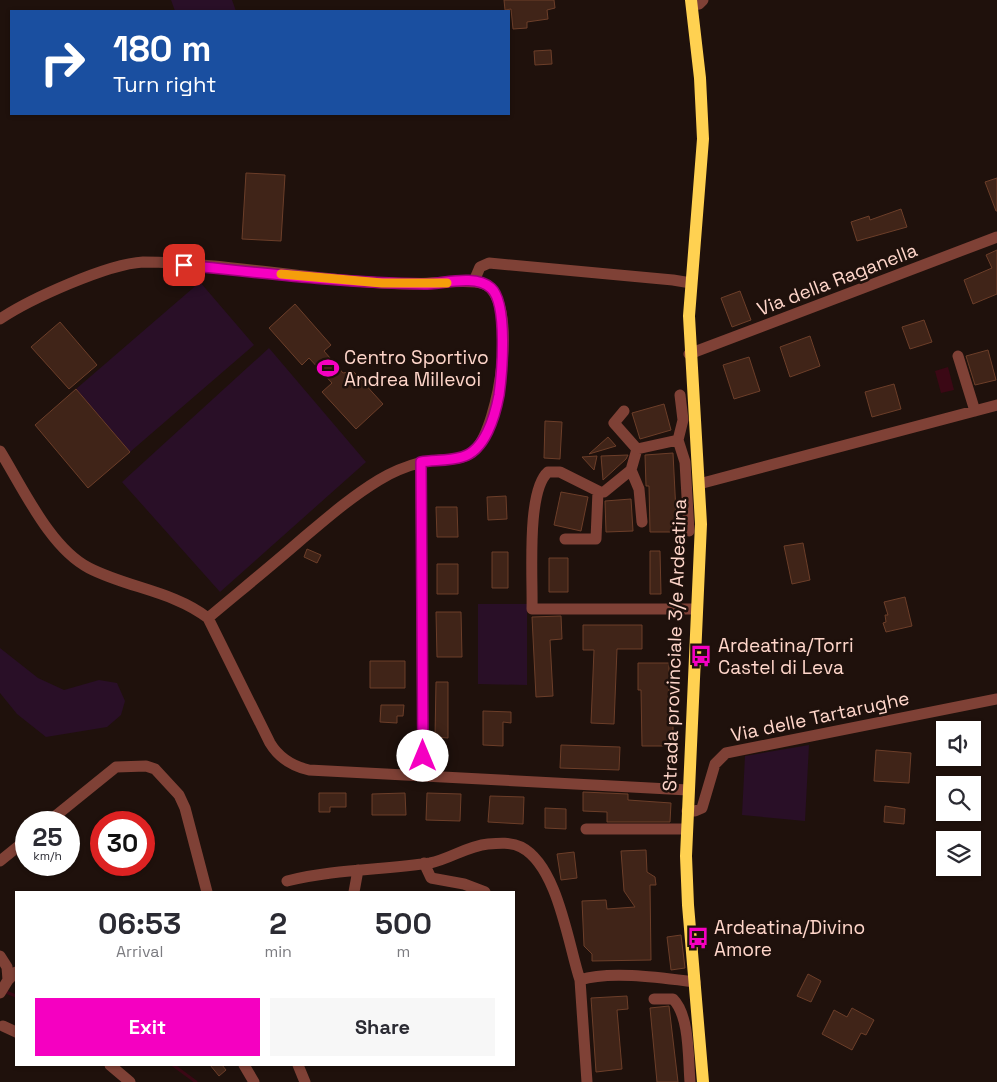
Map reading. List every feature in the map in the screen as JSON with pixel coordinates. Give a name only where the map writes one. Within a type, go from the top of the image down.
[{"type":"main road","name":"Strada provinciale 3/e Ardeatina","points":[[695,2],[703,140],[690,283],[689,354],[701,524],[686,829],[688,905],[703,1082]]},
{"type":"street","name":"Via della Raganella","points":[[689,354],[997,238]]},
{"type":"street","points":[[0,319],[38,298],[119,266],[135,262],[382,283],[430,284],[474,281],[487,285],[494,291],[501,321],[502,370],[494,414],[482,442],[471,453],[456,458],[421,462],[379,480],[348,500],[208,618]]},
{"type":"street","points":[[474,281],[480,267],[489,263],[690,283]]},
{"type":"street","points":[[958,356],[976,411]]},
{"type":"street","points":[[680,395],[683,420],[678,440],[685,462],[689,531]]},
{"type":"street","points":[[698,484],[997,405]]},
{"type":"street","points":[[624,412],[614,423],[637,449]]},
{"type":"street","points":[[637,449],[678,440]]},
{"type":"street","points":[[637,449],[631,470],[608,490],[598,491],[560,472],[548,472],[544,478],[534,503],[532,609],[609,605],[697,609]]},
{"type":"street","points":[[0,451],[51,532],[74,558],[98,572],[190,606],[208,618],[274,748],[289,762],[309,770],[688,790]]},
{"type":"street","points":[[421,462],[423,776]]},
{"type":"street","points":[[631,470],[639,488],[642,522]]},
{"type":"street","points":[[565,539],[596,539],[598,491]]},
{"type":"street","name":"Via delle Tartarughe","points":[[687,811],[695,811],[702,808],[715,764],[726,753],[997,699]]},
{"type":"street","points":[[62,811],[116,767],[146,766],[155,769],[179,795],[185,808],[207,891]]},
{"type":"street","points":[[586,829],[686,829]]},
{"type":"street","points":[[287,881],[308,876],[435,862],[466,849],[485,844],[514,844],[528,851],[542,868],[553,890],[580,980],[588,1082]]},
{"type":"street","points":[[0,861],[15,849]]},
{"type":"street","points":[[424,863],[431,878],[458,882],[482,891]]},
{"type":"street","points":[[354,891],[358,870]]},
{"type":"street","points":[[0,956],[15,967]]},
{"type":"street","points":[[0,956],[12,976],[0,993]]},
{"type":"street","points":[[580,980],[600,976],[646,977],[695,982]]},
{"type":"street","points":[[654,999],[673,999],[679,1005],[684,1018],[690,1082]]},
{"type":"street","points":[[1,1025],[15,1032]]},
{"type":"street","points":[[111,1066],[130,1082]]},
{"type":"street","points":[[245,1066],[254,1082]]},
{"type":"street","points":[[298,1066],[305,1082]]},
{"type":"shaded area","points":[[171,0],[232,0],[236,10],[175,10]]},
{"type":"shaded area","points":[[200,282],[254,345],[130,452],[76,389]]},
{"type":"shaded area","points":[[269,348],[366,462],[220,592],[122,482]]},
{"type":"shaded area","points":[[948,367],[954,390],[941,393],[935,371]]},
{"type":"shaded area","points":[[478,604],[527,604],[527,685],[478,684]]},
{"type":"shaded area","points":[[0,648],[38,678],[64,690],[99,680],[117,683],[125,701],[121,715],[107,727],[46,737],[17,714],[0,693]]},
{"type":"shaded area","points":[[809,745],[805,821],[742,815],[745,756]]},
{"type":"building","points":[[504,0],[554,0],[555,8],[547,10],[548,19],[527,22],[527,28],[513,29],[511,9],[505,10]]},
{"type":"building","points":[[551,50],[552,64],[535,65],[534,51]]},
{"type":"building","points":[[246,173],[285,175],[281,241],[242,239]]},
{"type":"building","points":[[997,178],[997,211],[996,211],[985,182]]},
{"type":"building","points":[[901,209],[907,227],[857,241],[851,222],[869,216],[870,220]]},
{"type":"building","points":[[997,250],[997,294],[973,304],[964,280],[992,268],[986,255]]},
{"type":"building","points":[[740,291],[751,320],[732,327],[721,298]]},
{"type":"building","name":"Centro Sportivo Andrea Millevoi","points":[[295,304],[331,345],[324,351],[343,373],[353,371],[383,404],[356,429],[322,392],[332,383],[309,358],[302,365],[269,328]]},
{"type":"building","points":[[924,320],[932,342],[910,349],[902,327]]},
{"type":"building","points":[[60,322],[97,365],[69,389],[31,347]]},
{"type":"building","points":[[810,336],[820,366],[790,377],[780,347]]},
{"type":"building","points":[[988,350],[996,380],[975,385],[966,356]]},
{"type":"building","points":[[749,357],[760,391],[734,399],[723,365]]},
{"type":"building","points":[[894,384],[901,409],[872,417],[865,392]]},
{"type":"building","points":[[76,389],[130,452],[88,488],[35,425]]},
{"type":"building","points":[[664,404],[671,430],[640,439],[632,413]]},
{"type":"building","points":[[545,421],[562,422],[560,459],[544,458]]},
{"type":"building","points":[[608,437],[616,446],[589,454]]},
{"type":"building","points":[[673,453],[677,532],[650,532],[649,486],[646,486],[645,455]]},
{"type":"building","points":[[628,455],[626,459],[603,480],[601,456]]},
{"type":"building","points":[[597,456],[594,470],[582,457]]},
{"type":"building","points":[[561,492],[588,497],[581,531],[554,525]]},
{"type":"building","points":[[506,496],[507,519],[488,520],[487,497]]},
{"type":"building","points":[[631,499],[633,531],[606,532],[605,501]]},
{"type":"building","points":[[436,507],[457,507],[458,537],[437,537]]},
{"type":"building","points":[[803,543],[810,580],[792,584],[784,546]]},
{"type":"building","points":[[307,549],[321,555],[317,563],[304,557]]},
{"type":"building","points":[[650,551],[660,551],[661,594],[650,594]]},
{"type":"building","points":[[492,552],[508,552],[508,588],[492,588]]},
{"type":"building","points":[[549,558],[568,558],[568,592],[549,592]]},
{"type":"building","points":[[437,564],[458,564],[458,594],[437,594]]},
{"type":"building","points":[[905,597],[912,626],[886,632],[883,623],[886,622],[885,615],[888,615],[884,602]]},
{"type":"building","points":[[436,612],[461,612],[462,657],[437,657]]},
{"type":"building","points":[[561,616],[562,639],[550,640],[553,696],[536,697],[532,617]]},
{"type":"building","points":[[583,625],[642,625],[642,649],[617,649],[614,724],[591,723],[594,650],[583,650]]},
{"type":"building","points":[[370,661],[405,661],[405,688],[370,688]]},
{"type":"building","points":[[638,663],[669,663],[669,706],[673,706],[673,746],[642,746],[641,690],[638,690]]},
{"type":"building","points":[[436,682],[448,682],[448,738],[435,737]]},
{"type":"building","points":[[381,705],[404,705],[403,716],[397,716],[397,723],[380,722]]},
{"type":"building","points":[[483,711],[511,712],[511,723],[503,722],[503,746],[483,745]]},
{"type":"building","points":[[561,745],[620,747],[619,770],[560,768]]},
{"type":"building","points":[[876,750],[911,753],[909,783],[874,781]]},
{"type":"building","points":[[583,792],[628,794],[628,800],[671,803],[670,822],[607,822],[607,812],[583,811]]},
{"type":"building","points":[[319,793],[346,793],[346,807],[330,807],[330,812],[319,812]]},
{"type":"building","points":[[405,793],[406,815],[372,815],[372,794]]},
{"type":"building","points":[[427,793],[461,794],[460,821],[426,820]]},
{"type":"building","points":[[490,796],[524,797],[523,824],[488,822]]},
{"type":"building","points":[[885,806],[905,809],[904,824],[884,822]]},
{"type":"building","points":[[545,808],[566,809],[566,829],[545,828]]},
{"type":"building","points":[[646,850],[647,872],[655,877],[656,885],[650,885],[651,960],[592,961],[592,954],[584,946],[582,901],[606,900],[607,909],[635,907],[624,891],[621,851]]},
{"type":"building","points":[[574,852],[577,878],[561,880],[557,854]]},
{"type":"building","points":[[681,935],[685,968],[671,970],[667,937]]},
{"type":"building","points":[[808,974],[821,981],[811,1002],[797,996]]},
{"type":"building","points":[[627,996],[628,1009],[617,1010],[622,1069],[596,1072],[591,998]]},
{"type":"building","points":[[669,1006],[678,1082],[657,1082],[650,1008]]},
{"type":"building","points":[[852,1008],[874,1020],[866,1035],[861,1033],[852,1050],[822,1034],[834,1010],[847,1017]]},
{"type":"building","points":[[211,1066],[223,1066],[226,1070],[219,1076]]},
{"type":"waterway","points":[[6,992],[15,996]]},
{"type":"waterway","points":[[174,1066],[196,1082]]},
{"type":"slow traffic","points":[[281,274],[382,283],[447,283]]},
{"type":"place","name":"Centro Sportivo Andrea Millevoi","points":[[328,368]]},
{"type":"place","name":"Ardeatina/Torri Castel di Leva","points":[[701,656]]},
{"type":"place","name":"Ardeatina/Divino Amore","points":[[698,938]]},
{"type":"route","points":[[184,265],[382,283],[445,284],[474,281],[487,285],[494,291],[501,321],[503,358],[494,414],[482,442],[467,456],[421,462],[423,756]]}]
